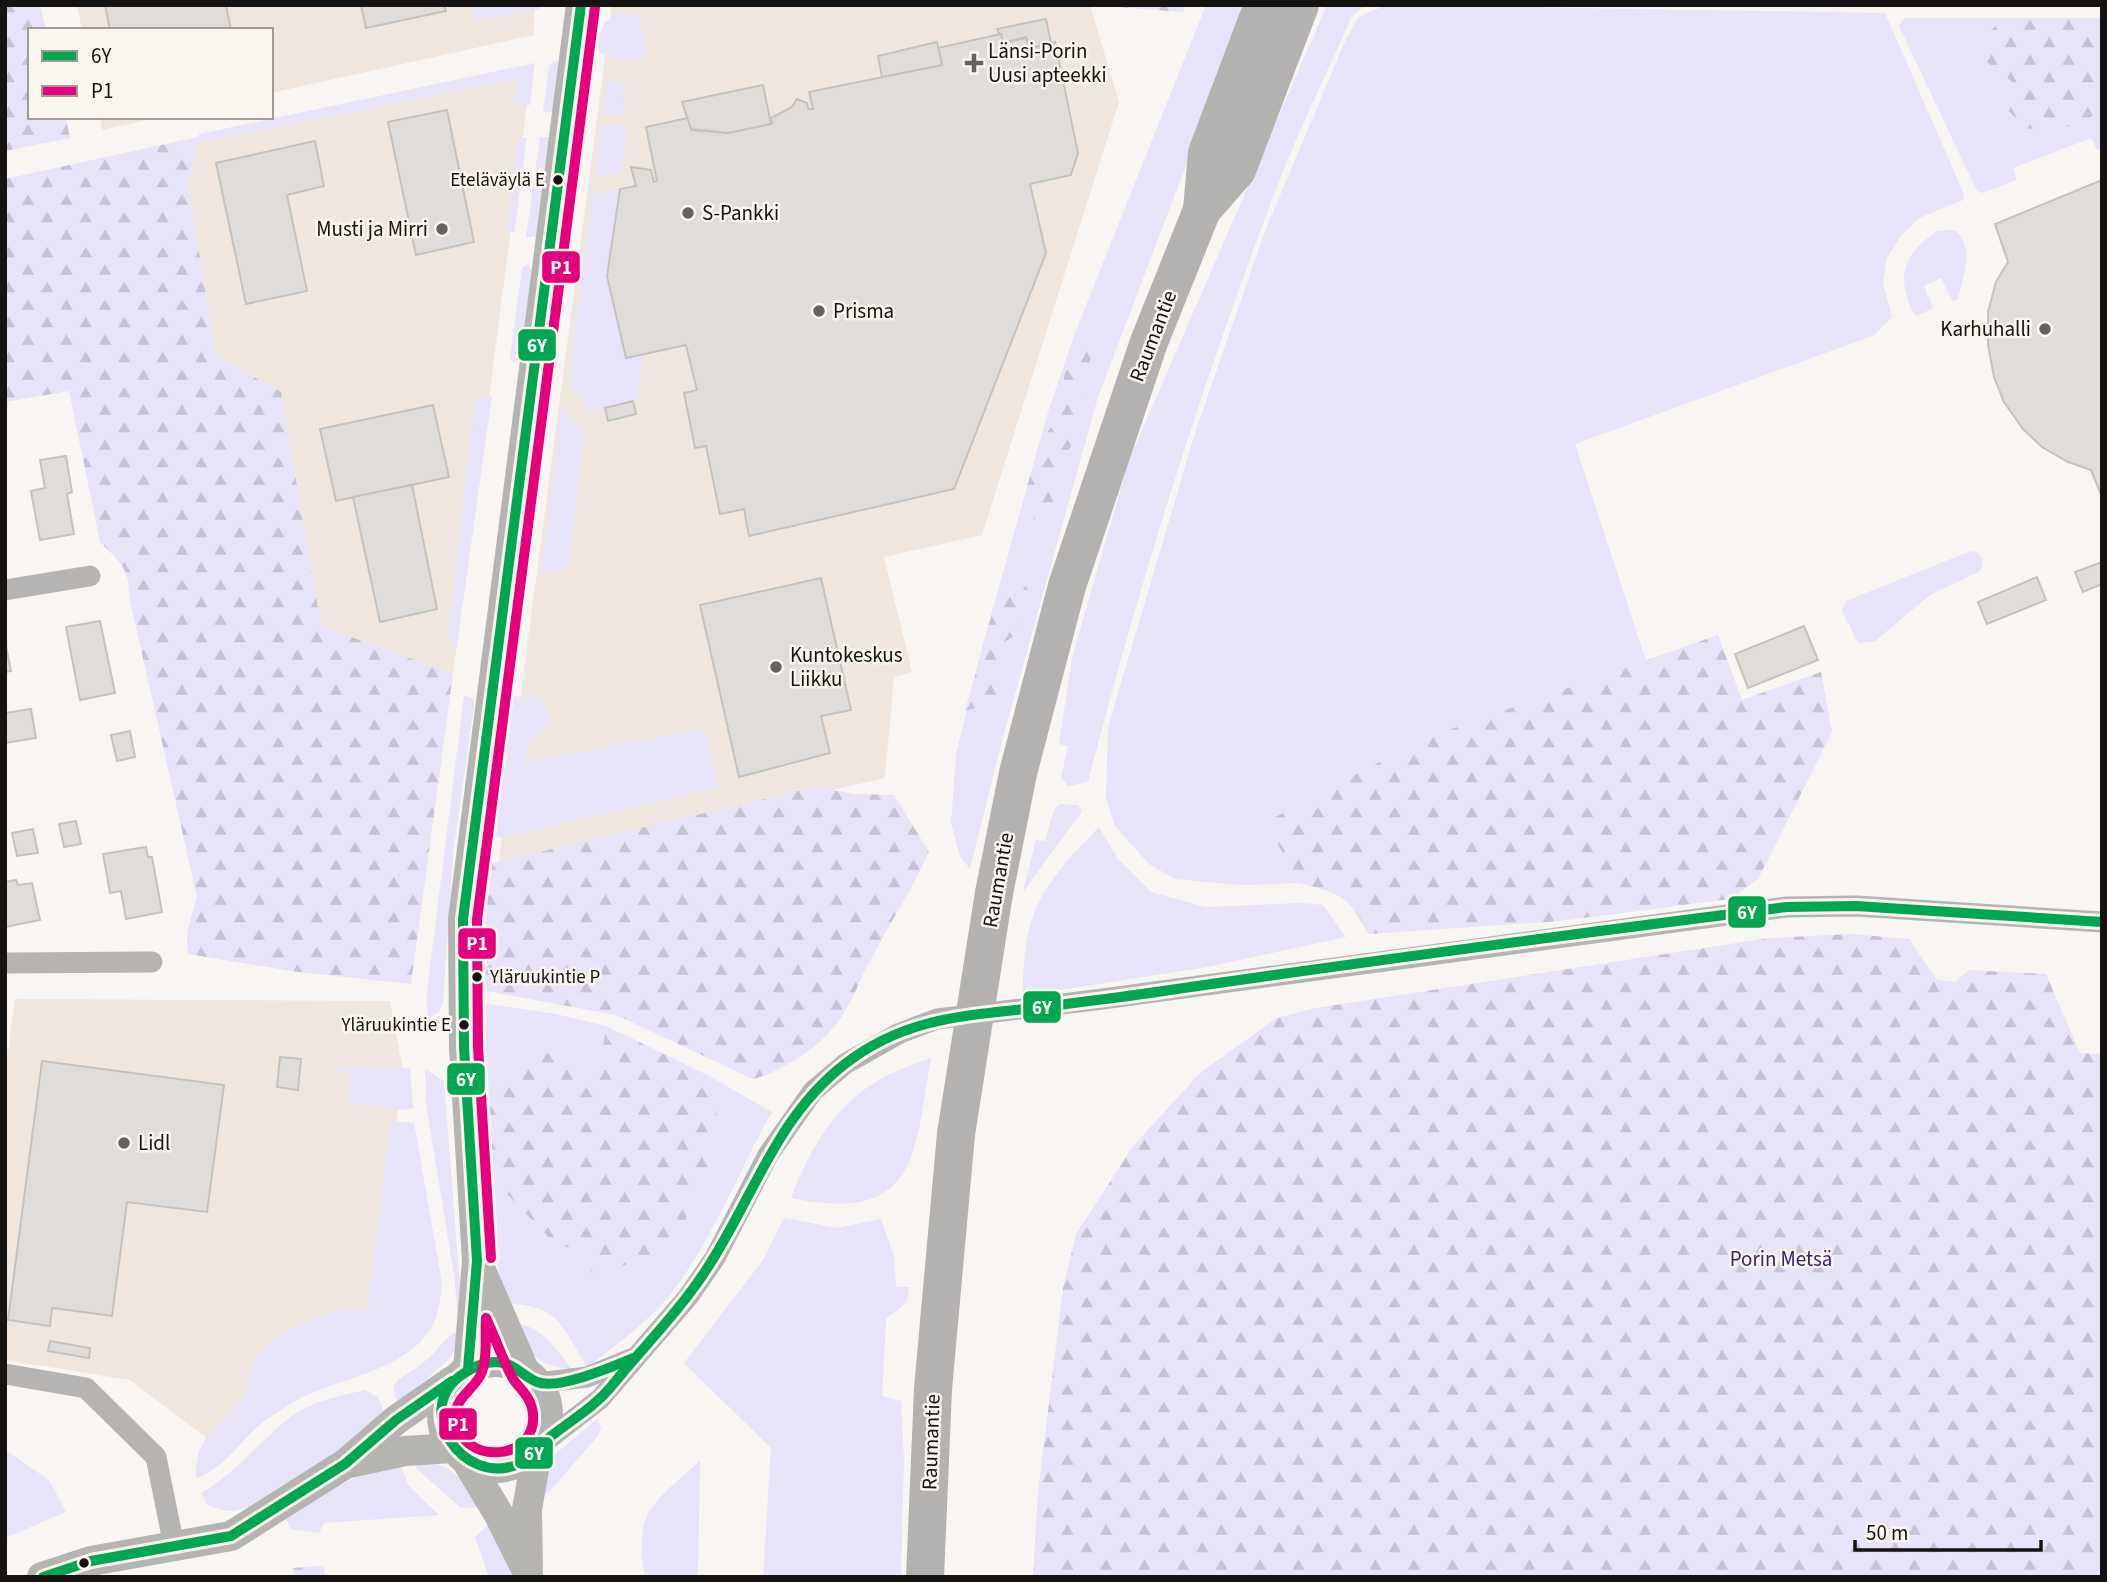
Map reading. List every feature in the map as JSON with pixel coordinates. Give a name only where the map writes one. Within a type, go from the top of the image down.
[{"type":"highway","name":"Raumantie","points":[[925,1577],[933,1389],[956,1134],[994,894],[1018,773],[1067,586],[1149,342],[1202,211],[1207,153],[1262,5]]},
{"type":"highway","name":"Raumantie","points":[[1202,211],[1237,170],[1300,5]]},
{"type":"main road","points":[[527,1573],[498,1513],[459,1454],[442,1422],[443,1398],[460,1375],[477,1261],[464,1047],[463,919],[580,5]]},
{"type":"main road","points":[[345,1464],[405,1451],[459,1454],[483,1468],[501,1468],[524,1463],[538,1447],[547,1433],[548,1409],[477,1261]]},
{"type":"main road","points":[[42,1577],[91,1561],[231,1536],[345,1464],[396,1420],[460,1375],[502,1361],[532,1377]]},
{"type":"main road","points":[[527,1573],[527,1509],[538,1447]]},
{"type":"street","points":[[5,590],[90,576]]},
{"type":"street","points":[[538,1447],[600,1399],[632,1358],[688,1297],[715,1258],[768,1155],[813,1091],[845,1063],[900,1033],[936,1019],[1787,907],[1856,906],[2102,922]]},
{"type":"street","points":[[5,963],[152,962]]},
{"type":"street","points":[[532,1377],[587,1377],[632,1358]]},
{"type":"street","points":[[5,1374],[86,1388],[156,1457],[174,1546]]},
{"type":"shaded area","points":[[77,5],[535,5],[534,35],[273,93],[273,28],[82,28]]},
{"type":"shaded area","points":[[612,5],[1090,5],[1119,102],[982,535],[884,557],[912,672],[894,677],[885,778],[498,866]]},
{"type":"shaded area","points":[[531,75],[453,674],[321,626],[281,392],[216,356],[188,184],[198,137]]},
{"type":"shaded area","points":[[100,119],[152,119],[102,130]]},
{"type":"shaded area","points":[[15,999],[390,1001],[403,1071],[373,1309],[207,1438],[130,1380],[5,1360],[5,1073]]},
{"type":"green space","points":[[5,5],[40,5],[46,28],[28,28],[28,119],[66,119],[70,138],[5,151]]},
{"type":"green space","points":[[473,5],[539,5],[539,9],[475,20]]},
{"type":"green space","points":[[1089,5],[1186,5],[1183,12]]},
{"type":"green space","points":[[1206,5],[1247,5],[1098,397],[1002,741],[970,869],[960,856],[951,823],[956,754],[983,644],[1048,412],[1075,333]]},
{"type":"green space","points":[[1327,5],[1365,5],[1351,18],[1273,197],[1220,342],[1172,487],[1088,782],[1068,786],[1061,778],[1068,746],[1059,744],[1072,658],[1129,460]]},
{"type":"green space","points":[[1386,5],[1885,13],[1964,194],[1963,200],[1919,218],[1901,236],[1887,258],[1883,283],[1892,317],[1875,335],[1575,444],[1646,661],[1423,739],[1266,822],[1299,883],[1241,885],[1175,879],[1149,864],[1115,826],[1106,798],[1108,727],[1196,430],[1265,231],[1346,39],[1359,17]]},
{"type":"green space","points":[[621,12],[638,16],[648,54],[631,62],[600,53],[596,42],[605,22]]},
{"type":"green space","points":[[1904,18],[2102,18],[2102,148],[2097,150],[2091,138],[2013,168],[2017,180],[1982,193],[1977,191],[1899,26]]},
{"type":"green space","points":[[2004,18],[2102,19],[2102,57],[2090,68],[2102,79],[2102,110],[2075,126],[2025,129],[2009,111],[2015,84],[1983,59],[1982,39]]},
{"type":"green space","points":[[555,60],[559,62],[553,113],[543,111],[549,66]]},
{"type":"green space","points":[[535,63],[530,105],[514,104],[516,79],[198,143],[199,134]]},
{"type":"green space","points":[[607,81],[622,82],[625,106],[620,116],[602,113]]},
{"type":"green space","points":[[627,124],[621,173],[595,178],[601,126]]},
{"type":"green space","points":[[198,137],[188,184],[216,356],[281,392],[321,626],[453,674],[411,984],[298,972],[188,954],[187,932],[197,897],[129,596],[128,578],[118,560],[100,542],[69,391],[5,402],[5,179]]},
{"type":"green space","points":[[540,137],[549,137],[544,168],[540,168],[538,186],[543,186],[536,237],[526,237]]},
{"type":"green space","points":[[518,138],[527,138],[514,233],[507,231]]},
{"type":"green space","points":[[619,189],[607,276],[625,359],[644,356],[636,400],[590,411],[572,388],[570,372],[593,194]]},
{"type":"green space","points":[[1954,230],[1961,237],[1966,253],[1958,299],[1953,301],[1941,278],[1924,286],[1933,308],[1917,316],[1910,307],[1904,285],[1909,259],[1921,244],[1937,231]]},
{"type":"green space","points":[[528,264],[532,273],[521,357],[514,363],[510,359],[522,268]]},
{"type":"green space","points":[[1083,346],[1092,352],[1080,402],[1078,437],[1045,481],[1057,511],[1035,524],[1026,490],[1040,442],[1058,418],[1067,359]]},
{"type":"green space","points":[[492,396],[456,652],[448,634],[475,399]]},
{"type":"green space","points":[[562,404],[584,434],[569,569],[546,572],[542,568]]},
{"type":"green space","points":[[1971,551],[1979,553],[1983,563],[1980,571],[1930,595],[1875,641],[1858,643],[1842,611],[1846,601]]},
{"type":"green space","points":[[1016,576],[1030,591],[1022,631],[1004,642],[997,694],[991,704],[965,711],[1001,581]]},
{"type":"green space","points":[[1718,635],[1742,700],[1821,672],[1832,732],[1758,879],[1730,899],[1560,921],[1368,934],[1354,911],[1341,897],[1299,883],[1266,822],[1423,739]]},
{"type":"green space","points":[[464,696],[473,698],[474,706],[453,854],[443,1003],[439,1012],[428,1019],[426,999]]},
{"type":"green space","points":[[502,696],[540,697],[550,716],[542,733],[527,743],[525,763],[698,729],[705,730],[719,787],[500,838],[492,834],[488,826]]},
{"type":"green space","points":[[815,787],[855,794],[894,795],[929,852],[845,1012],[833,1029],[813,1048],[789,1064],[753,1079],[616,1015],[481,990],[485,874],[492,863]]},
{"type":"green space","points":[[1059,804],[1078,805],[1082,811],[1023,892],[1036,840],[1045,841],[1054,810]]},
{"type":"green space","points":[[1099,827],[1117,858],[1151,892],[1205,907],[1302,903],[1323,905],[1346,937],[1207,967],[1023,996],[1027,942],[1039,902],[1049,884]]},
{"type":"green space","name":"Porin Metsä","points":[[1851,934],[1909,939],[1937,980],[1955,982],[1969,970],[2046,974],[2080,1053],[2102,1054],[2102,1577],[1033,1577],[1038,1493],[1063,1288],[1076,1234],[1134,1145],[1201,1072],[1277,1018],[1316,1008],[1769,938]]},
{"type":"green space","points":[[482,1003],[556,1014],[606,1026],[709,1076],[772,1112],[701,1249],[672,1292],[643,1323],[587,1367],[565,1329],[548,1313],[523,1305],[506,1304],[487,1217],[480,1121]]},
{"type":"green space","points":[[606,1026],[709,1076],[719,1125],[708,1166],[673,1249],[592,1276],[586,1251],[556,1245],[489,1175],[482,1124],[501,1087],[545,1052],[599,1074]]},
{"type":"green space","points":[[931,1058],[913,1152],[902,1174],[887,1191],[864,1201],[833,1203],[791,1198],[815,1146],[850,1102],[887,1076]]},
{"type":"green space","points":[[339,1066],[410,1068],[413,1108],[403,1110],[347,1102],[351,1073],[334,1070]]},
{"type":"green space","points":[[425,1069],[444,1081],[462,1311],[457,1310],[455,1281],[426,1105]]},
{"type":"green space","points":[[390,1121],[414,1123],[442,1283],[439,1308],[433,1325],[419,1343],[390,1363],[307,1395],[279,1411],[260,1424],[227,1459],[196,1478],[196,1464],[203,1443],[243,1398],[254,1361],[269,1344],[324,1315],[347,1309],[368,1310]]},
{"type":"green space","points":[[784,1218],[837,1228],[881,1219],[894,1256],[896,1287],[909,1287],[907,1302],[886,1319],[882,1396],[901,1401],[904,1460],[901,1577],[763,1577],[771,1448],[684,1363],[763,1260]]},
{"type":"green space","points":[[514,1323],[540,1333],[572,1370],[542,1361],[530,1350]]},
{"type":"green space","points":[[462,1329],[452,1356],[398,1405],[393,1386]]},
{"type":"green space","points":[[365,1390],[378,1397],[385,1415],[331,1456],[286,1488],[244,1508],[228,1511],[207,1505],[201,1493],[236,1468],[296,1413],[325,1400]]},
{"type":"green space","points":[[598,1418],[601,1428],[598,1436],[547,1494],[537,1496],[549,1459]]},
{"type":"green space","points":[[5,1450],[49,1480],[66,1512],[5,1538]]},
{"type":"green space","points":[[416,1459],[438,1464],[455,1474],[470,1489],[482,1507],[461,1508],[417,1469]]},
{"type":"green space","points":[[700,1461],[698,1577],[645,1577],[642,1537],[645,1522],[659,1498]]},
{"type":"green space","points":[[400,1462],[408,1485],[439,1515],[324,1523],[319,1533],[291,1529],[286,1519],[314,1500],[340,1485]]},
{"type":"green space","points":[[490,1523],[513,1577],[489,1577],[475,1537]]},
{"type":"green space","points":[[323,1566],[326,1577],[295,1577],[293,1568]]},
{"type":"building","points":[[105,5],[226,5],[231,28],[110,28]]},
{"type":"building","points":[[361,5],[444,5],[446,11],[366,28]]},
{"type":"building","points":[[1046,19],[1051,43],[1030,48],[1026,37],[1003,43],[997,29]]},
{"type":"building","name":"Prisma","points":[[1001,34],[1003,43],[1026,38],[1029,49],[1055,42],[1078,153],[1071,175],[1030,184],[1046,253],[954,489],[749,536],[744,509],[720,514],[706,446],[695,448],[684,393],[697,390],[686,345],[626,358],[607,276],[620,189],[636,186],[631,167],[651,170],[654,182],[657,181],[646,127],[688,118],[691,130],[728,133],[772,123],[771,118],[792,107],[797,99],[807,103],[808,109],[813,109],[809,92],[942,65],[938,48]]},
{"type":"building","points":[[937,42],[942,65],[882,77],[878,56]]},
{"type":"building","points":[[763,85],[771,124],[728,133],[691,129],[682,102]]},
{"type":"building","points":[[447,110],[474,242],[416,255],[388,122]]},
{"type":"building","points":[[315,141],[324,186],[287,195],[307,291],[246,304],[216,163]]},
{"type":"building","name":"Karhuhalli","points":[[2102,180],[2102,497],[2091,470],[2068,462],[2042,447],[2023,429],[2004,402],[1994,377],[1988,345],[1988,312],[1996,282],[2008,262],[1995,224]]},
{"type":"building","points":[[633,401],[636,414],[608,421],[605,408]]},
{"type":"building","points":[[433,405],[449,477],[336,501],[320,429]]},
{"type":"building","points":[[66,456],[72,492],[67,494],[74,534],[40,540],[31,491],[45,488],[40,460]]},
{"type":"building","points":[[412,485],[437,609],[380,622],[353,497]]},
{"type":"building","points":[[2102,562],[2102,584],[2083,592],[2075,572]]},
{"type":"building","points":[[2037,577],[2046,600],[1987,624],[1978,602]]},
{"type":"building","points":[[821,578],[851,710],[821,716],[830,753],[739,777],[700,605]]},
{"type":"building","points":[[100,621],[115,693],[80,700],[66,627]]},
{"type":"building","points":[[1804,626],[1818,660],[1748,688],[1735,654]]},
{"type":"building","points":[[5,641],[11,671],[5,672]]},
{"type":"building","points":[[31,709],[36,738],[5,743],[5,713]]},
{"type":"building","points":[[130,731],[135,757],[117,761],[111,735]]},
{"type":"building","points":[[76,821],[81,844],[64,847],[59,824]]},
{"type":"building","points":[[33,829],[38,853],[17,856],[12,833]]},
{"type":"building","points":[[146,847],[148,857],[152,857],[162,912],[126,919],[121,891],[110,893],[103,854]]},
{"type":"building","points":[[16,880],[18,885],[32,883],[40,920],[5,927],[5,882]]},
{"type":"building","points":[[280,1057],[301,1059],[298,1090],[277,1087]]},
{"type":"building","name":"Lidl","points":[[42,1061],[224,1085],[207,1212],[127,1202],[112,1316],[52,1308],[50,1326],[8,1320]]},
{"type":"building","points":[[50,1341],[90,1348],[89,1358],[48,1351]]},
{"type":"transit line","name":"6Y","points":[[468,1369],[477,1261],[464,1047],[463,919],[581,5]]},
{"type":"transit line","name":"P1","points":[[491,1258],[478,1047],[477,920],[595,7]]},
{"type":"transit line","name":"6Y","points":[[633,1358],[585,1376],[546,1384],[537,1382],[503,1363],[483,1364],[463,1374],[448,1389],[442,1406],[443,1424],[450,1441],[463,1455],[479,1465],[498,1468],[524,1462],[550,1437],[590,1407],[604,1395],[697,1283],[724,1241],[768,1159],[801,1108],[821,1085],[845,1064],[889,1037],[912,1028],[959,1017],[1787,907],[1856,906],[2102,922]]},
{"type":"transit line","name":"P1","points":[[486,1318],[512,1377],[532,1408],[532,1426],[525,1439],[514,1448],[499,1452],[484,1451],[470,1445],[460,1433],[456,1416],[458,1404],[483,1370],[486,1318]]},
{"type":"transit line","name":"6Y","points":[[43,1577],[91,1561],[231,1536],[345,1464],[396,1420],[452,1381]]},
{"type":"place","name":"Länsi-Porin Uusi apteekki","points":[[974,63]]},
{"type":"place","name":"Eteläväylä E","points":[[558,180]]},
{"type":"place","name":"S-Pankki","points":[[688,213]]},
{"type":"place","name":"Musti ja Mirri","points":[[442,229]]},
{"type":"place","name":"Prisma","points":[[819,311]]},
{"type":"place","name":"Karhuhalli","points":[[2045,329]]},
{"type":"place","name":"Kuntokeskus Liikku","points":[[776,667]]},
{"type":"place","name":"Yläruukintie P","points":[[477,977]]},
{"type":"place","name":"Yläruukintie E","points":[[464,1025]]},
{"type":"place","name":"Lidl","points":[[124,1143]]}]
